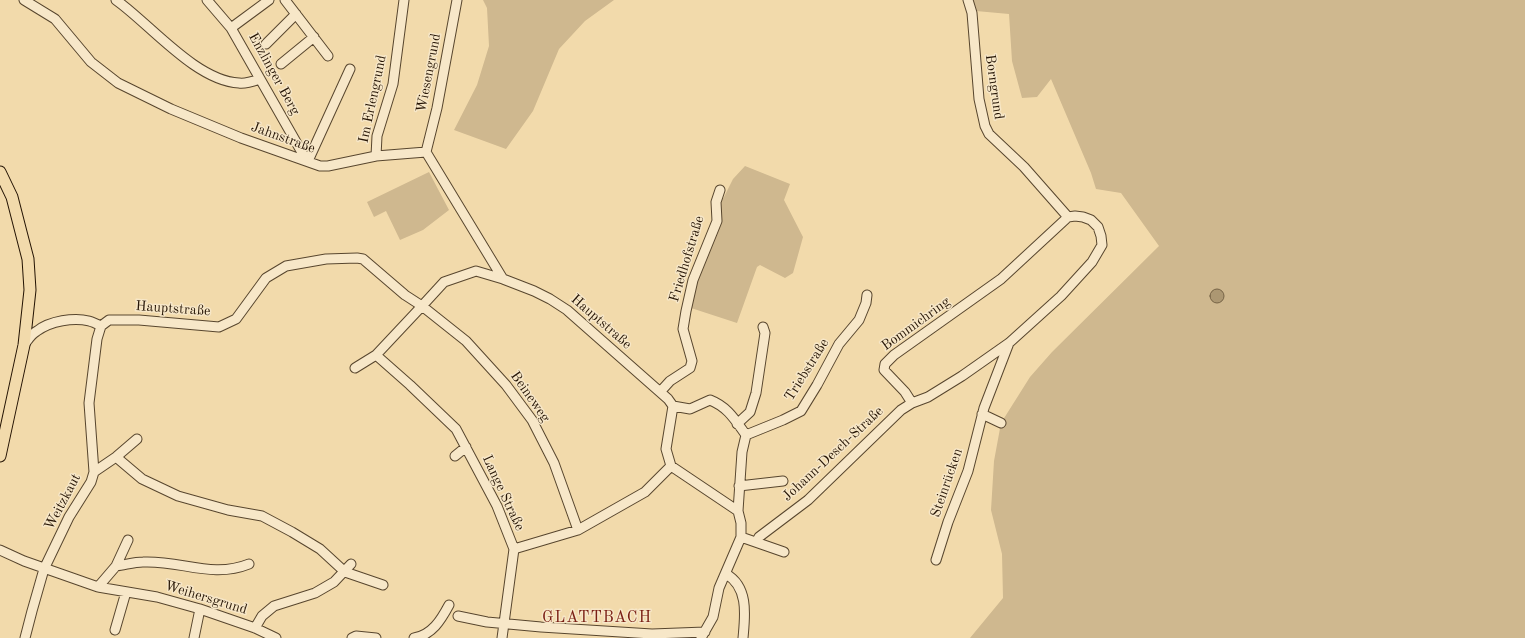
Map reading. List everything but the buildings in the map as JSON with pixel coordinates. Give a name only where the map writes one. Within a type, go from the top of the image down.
[{"type":"main road","points":[[0,172],[12,197],[28,259],[30,290],[24,345],[0,456]]},
{"type":"street","name":"Jahnstraße","points":[[24,0],[55,19],[91,62],[118,83],[171,109],[240,138],[310,162],[328,166],[376,156],[426,152]]},
{"type":"street","points":[[116,0],[130,10],[165,44],[201,69],[214,76],[234,83],[260,79]]},
{"type":"street","name":"Enzlinger Berg","points":[[207,0],[232,28],[260,79],[310,162]]},
{"type":"street","points":[[232,28],[269,0]]},
{"type":"street","points":[[285,0],[328,56]]},
{"type":"street","name":"Im Erlengrund","points":[[376,156],[377,136],[392,84],[404,0]]},
{"type":"street","name":"Wiesengrund","points":[[426,152],[437,108],[457,0]]},
{"type":"street","name":"Borngrund","points":[[968,0],[972,13],[979,99],[985,126],[989,134],[1024,167],[1068,217]]},
{"type":"street","points":[[266,44],[296,14]]},
{"type":"street","points":[[281,64],[314,37]]},
{"type":"street","points":[[310,162],[350,69]]},
{"type":"street","points":[[426,152],[503,279]]},
{"type":"street","name":"Friedhofstraße","points":[[660,392],[670,381],[690,368],[692,361],[683,328],[693,280],[717,221],[716,202],[720,190]]},
{"type":"street","points":[[912,403],[928,397],[956,380],[1009,343],[1061,296],[1092,262],[1102,245],[1102,236],[1098,227],[1091,220],[1083,217],[1068,217]]},
{"type":"street","name":"Bommichring","points":[[912,403],[905,392],[884,370],[885,364],[894,355],[1001,279],[1068,217]]},
{"type":"street","name":"Hauptstraße","points":[[100,326],[110,320],[140,320],[219,327],[236,319],[266,278],[286,266],[326,259],[363,259],[405,295],[422,306],[444,282],[476,271],[503,279],[539,294],[568,310],[660,392],[673,406]]},
{"type":"street","name":"Triebstraße","points":[[746,435],[801,411],[839,344],[859,320],[866,303],[867,295]]},
{"type":"street","points":[[356,368],[376,355],[422,306]]},
{"type":"street","name":"Beineweg","points":[[422,306],[466,341],[506,385],[532,420],[554,463],[578,530]]},
{"type":"street","points":[[24,345],[36,331],[56,323],[76,319],[90,321],[100,326]]},
{"type":"street","name":"Weitzkaut","points":[[26,638],[44,569],[69,518],[91,482],[94,472],[89,403],[100,326]]},
{"type":"street","points":[[737,424],[750,412],[756,393],[765,334],[763,327]]},
{"type":"street","name":"Steinrücken","points":[[936,560],[948,522],[968,471],[982,414],[1009,343]]},
{"type":"street","name":"Lange Straße","points":[[376,355],[456,429],[497,506],[514,549],[502,638]]},
{"type":"street","points":[[458,616],[504,624],[652,634],[703,635],[713,617],[719,588],[741,537],[741,523],[738,511],[742,452],[746,435],[721,404],[710,400],[690,409],[673,406],[666,449],[671,466],[738,511]]},
{"type":"street","name":"Johann-Desch-Straße","points":[[756,542],[759,537],[808,500],[901,410],[912,403]]},
{"type":"street","points":[[982,414],[1001,423]]},
{"type":"street","points":[[94,472],[116,457],[137,439]]},
{"type":"street","name":"Lange Straße","points":[[455,456],[466,447]]},
{"type":"street","points":[[116,457],[142,479],[178,496],[228,510],[262,516],[320,549],[345,572],[383,585]]},
{"type":"street","points":[[514,549],[578,530],[645,492],[671,466]]},
{"type":"street","points":[[740,486],[783,481]]},
{"type":"street","points":[[741,537],[784,552]]},
{"type":"street","points":[[98,587],[116,566],[128,540]]},
{"type":"street","name":"Weihersgrund","points":[[0,550],[44,569],[98,587],[157,597],[200,609],[255,628],[276,638]]},
{"type":"street","points":[[116,566],[143,562],[171,564],[204,570],[225,570],[239,568],[249,564]]},
{"type":"street","points":[[255,628],[262,616],[274,606],[315,594],[334,582],[351,564]]},
{"type":"street","points":[[726,574],[739,585],[743,595],[745,620],[744,638]]},
{"type":"street","points":[[115,630],[126,592]]},
{"type":"street","points":[[414,638],[419,637],[435,628],[449,605]]},
{"type":"street","points":[[194,638],[200,609]]},
{"type":"street","points":[[352,638],[356,636],[376,638]]},
{"type":"shaded area","points":[[483,0],[614,0],[585,21],[559,49],[533,111],[506,149],[454,130],[477,85],[489,46],[487,8]]},
{"type":"shaded area","points":[[972,0],[1525,0],[1525,638],[970,638],[1003,598],[1002,554],[991,510],[994,461],[1001,423],[1030,377],[1052,352],[1159,246],[1121,193],[1096,189],[1091,173],[1051,79],[1037,97],[1022,98],[1012,61],[1009,14],[976,11]]},
{"type":"shaded area","points":[[745,166],[790,184],[784,200],[803,237],[793,273],[785,278],[760,265],[757,267],[737,323],[688,307],[721,216],[719,203],[724,197],[733,179]]},
{"type":"shaded area","points":[[429,172],[449,210],[423,230],[400,240],[386,211],[374,217],[367,202]]},
{"type":"shaded area","points":[[1214,289],[1220,289],[1224,293],[1224,299],[1220,303],[1214,303],[1210,299],[1210,293]]},
{"type":"district","name":"GLATTBACH","points":[[597,618]]}]
